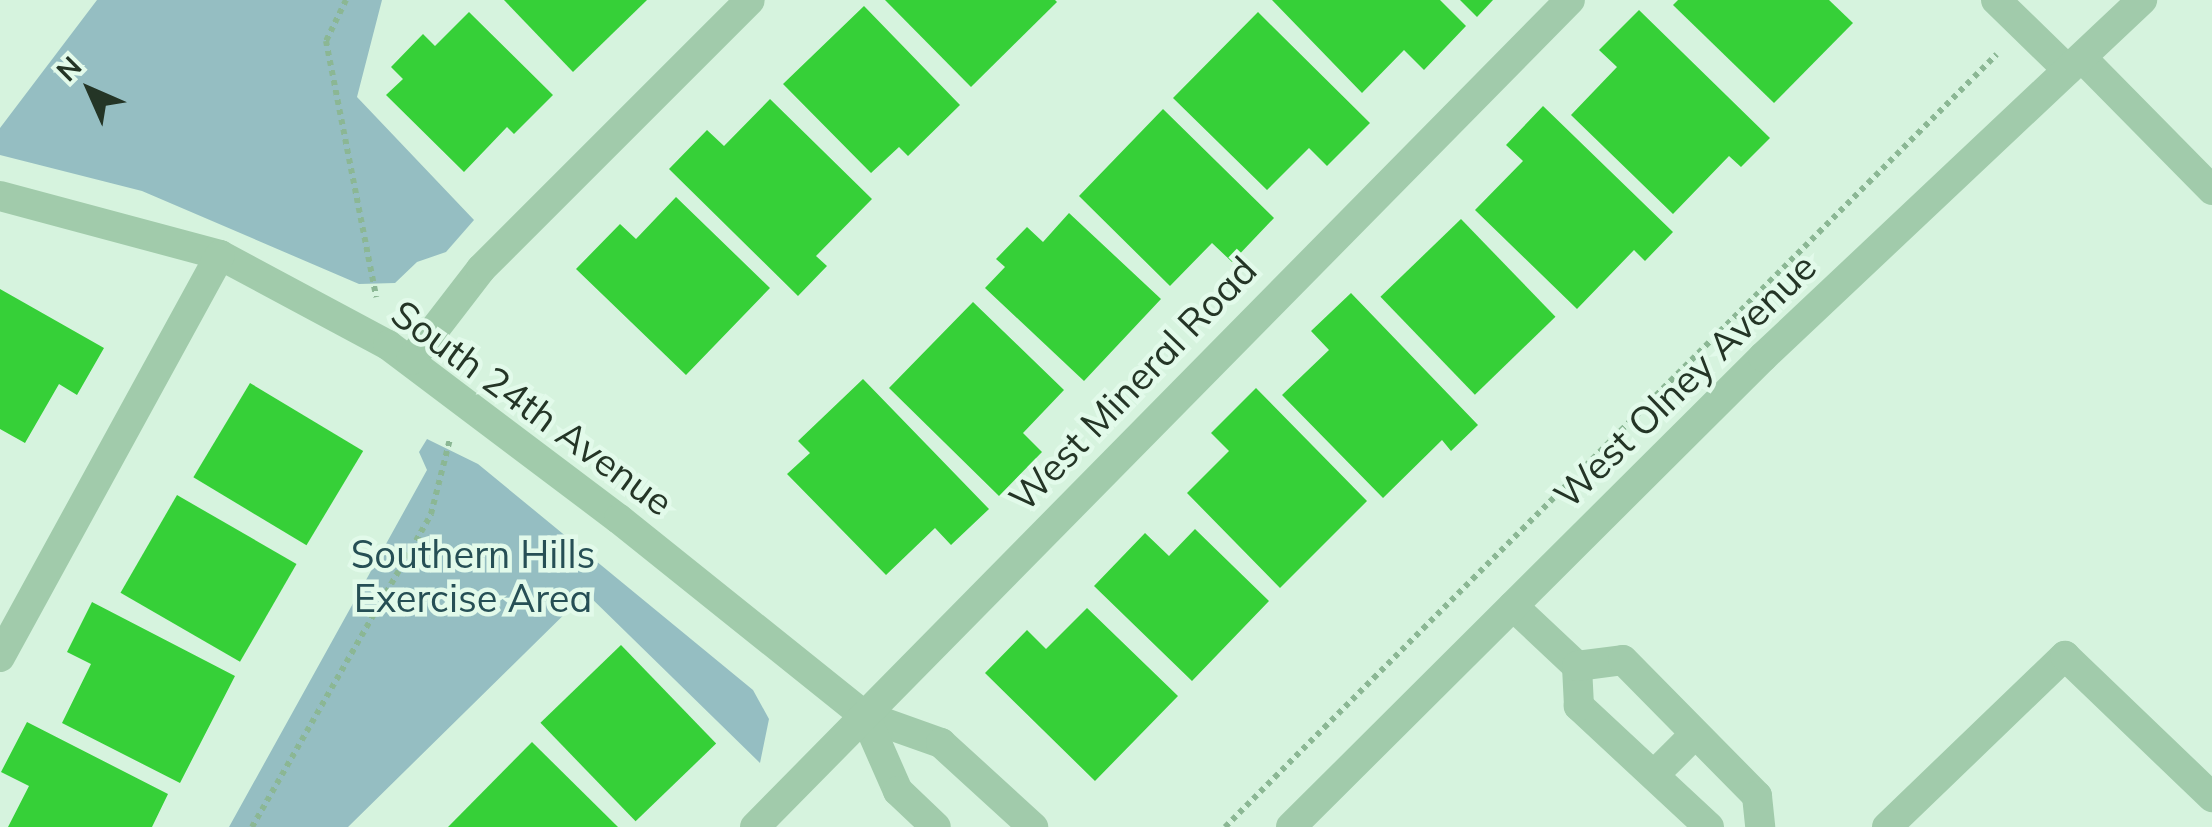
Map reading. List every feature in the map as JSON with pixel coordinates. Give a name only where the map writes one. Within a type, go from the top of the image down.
[{"type":"street","points":[[411,360],[481,269],[750,0]]},
{"type":"street","name":"West Mineral Road","points":[[755,827],[1570,0]]},
{"type":"street","points":[[1996,0],[2076,64],[2212,190]]},
{"type":"street","name":"West Olney Avenue","points":[[1292,827],[1763,357],[2142,0]]},
{"type":"street","name":"South 24th Avenue","points":[[0,196],[220,255],[381,340],[866,716],[940,743],[1014,821]]},
{"type":"street","points":[[0,657],[220,255]]},
{"type":"street","points":[[1513,606],[1576,666],[1579,706],[1709,827]]},
{"type":"street","points":[[1887,827],[2065,656],[2212,797]]},
{"type":"street","points":[[1576,666],[1624,660],[1757,796],[1760,827]]},
{"type":"street","name":"South 24th Avenue","points":[[866,716],[898,791],[936,827]]},
{"type":"street","points":[[1654,775],[1695,734]]},
{"type":"path","points":[[346,0],[326,41],[382,328],[381,340]]},
{"type":"path","points":[[1225,827],[1977,75]]},
{"type":"path","points":[[252,827],[431,514],[451,447],[449,436],[439,430]]},
{"type":"green space","points":[[97,0],[382,0],[357,97],[474,220],[446,252],[417,262],[395,283],[359,284],[142,191],[0,155],[0,128]]},
{"type":"green space","name":"Southern Hills Exercise Area","points":[[427,439],[478,464],[753,690],[769,719],[760,763],[586,593],[348,827],[229,827],[427,470],[419,452]]},
{"type":"building","points":[[504,0],[647,0],[573,72]]},
{"type":"building","points":[[885,0],[1055,0],[1057,2],[971,87]]},
{"type":"building","points":[[1272,0],[1440,0],[1466,26],[1424,70],[1404,50],[1362,93]]},
{"type":"building","points":[[1460,0],[1493,0],[1477,17]]},
{"type":"building","points":[[1678,0],[1829,0],[1853,23],[1774,103],[1673,5]]},
{"type":"building","points":[[864,6],[960,105],[908,156],[899,147],[871,173],[783,84]]},
{"type":"building","points":[[1639,10],[1770,138],[1741,167],[1729,156],[1673,214],[1571,115],[1617,67],[1599,50]]},
{"type":"building","points":[[469,12],[553,95],[514,134],[507,127],[464,172],[386,95],[403,79],[391,67],[423,34],[435,46]]},
{"type":"building","points":[[1258,12],[1370,123],[1327,166],[1309,148],[1267,190],[1173,98]]},
{"type":"building","points":[[770,99],[872,199],[816,256],[827,266],[798,296],[669,169],[707,130],[724,146]]},
{"type":"building","points":[[1543,106],[1673,232],[1645,261],[1634,250],[1577,309],[1475,210],[1523,161],[1506,145]]},
{"type":"building","points":[[1163,109],[1274,218],[1232,262],[1212,243],[1170,286],[1079,196]]},
{"type":"building","points":[[676,197],[770,288],[686,375],[576,269],[620,224],[636,239]]},
{"type":"building","points":[[1069,213],[1161,299],[1084,381],[985,288],[1005,267],[996,259],[1027,227],[1043,242]]},
{"type":"building","points":[[1461,219],[1555,317],[1475,395],[1380,297]]},
{"type":"building","points":[[0,289],[104,348],[77,395],[59,384],[25,443],[0,429]]},
{"type":"building","points":[[1351,293],[1478,425],[1451,451],[1442,440],[1383,498],[1282,395],[1329,350],[1311,331]]},
{"type":"building","points":[[973,302],[1064,390],[1023,433],[1042,452],[999,496],[889,388]]},
{"type":"building","points":[[863,379],[989,509],[951,545],[935,528],[886,575],[787,474],[810,453],[798,441]]},
{"type":"building","points":[[250,383],[363,451],[306,545],[193,477]]},
{"type":"building","points":[[1256,388],[1367,501],[1280,588],[1187,493],[1229,451],[1211,433]]},
{"type":"building","points":[[177,495],[297,564],[240,662],[120,593]]},
{"type":"building","points":[[1195,529],[1269,601],[1192,681],[1094,586],[1145,533],[1169,556]]},
{"type":"building","points":[[92,602],[235,676],[180,783],[62,723],[91,664],[67,652]]},
{"type":"building","points":[[1087,608],[1178,696],[1095,781],[985,673],[1027,630],[1046,649]]},
{"type":"building","points":[[621,645],[716,744],[636,821],[540,723]]},
{"type":"building","points":[[27,722],[168,794],[152,827],[8,827],[29,786],[1,772]]},
{"type":"building","points":[[532,742],[618,827],[448,827]]}]
